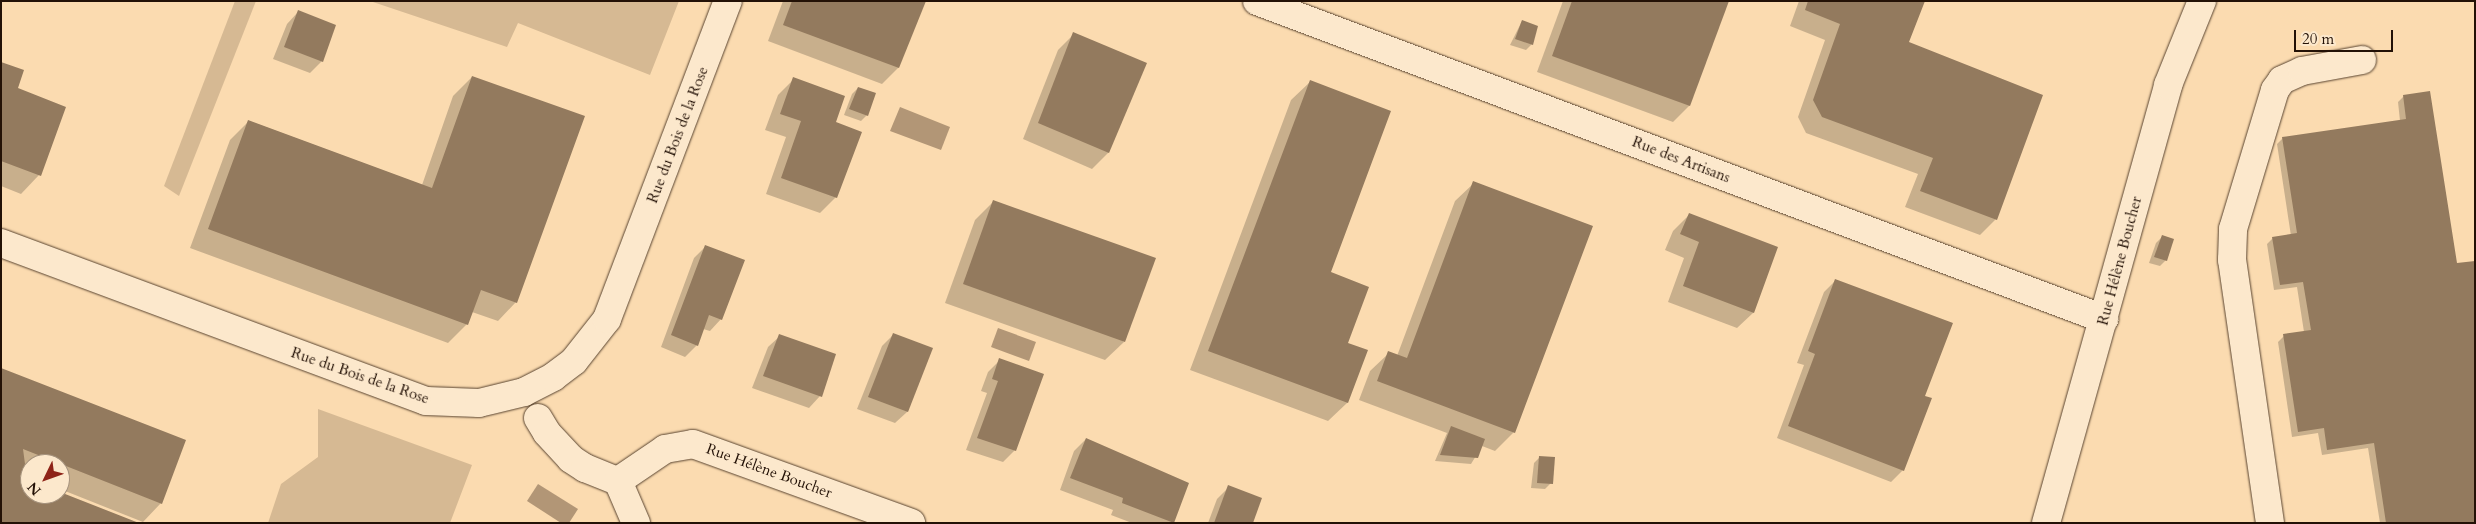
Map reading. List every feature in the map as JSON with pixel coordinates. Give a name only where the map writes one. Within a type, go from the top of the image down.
[{"type":"street","name":"Rue du Bois de la Rose","points":[[1,244],[426,401],[479,403],[524,392],[553,377],[574,360],[607,319],[728,1]]},
{"type":"street","name":"Rue des Artisans","points":[[1257,1],[2104,320]]},
{"type":"street","name":"Rue Hélène Boucher","points":[[2046,523],[2172,72],[2202,1]]},
{"type":"street","points":[[2270,523],[2232,260],[2233,229],[2275,90],[2282,80],[2302,71],[2362,60]]},
{"type":"street","points":[[538,418],[547,433],[571,459],[586,468],[618,481],[636,523]]},
{"type":"street","name":"Rue Hélène Boucher","points":[[618,481],[665,449],[693,444],[911,523]]},
{"type":"shaded area","points":[[235,1],[256,1],[179,196],[164,186]]},
{"type":"shaded area","points":[[370,1],[679,1],[650,75],[518,23],[507,47]]},
{"type":"shaded area","points":[[900,107],[950,127],[941,150],[890,131]]},
{"type":"shaded area","points":[[998,328],[1036,342],[1029,361],[991,347]]},
{"type":"shaded area","points":[[318,409],[472,465],[450,523],[268,523],[281,484],[318,457]]},
{"type":"shaded area","points":[[538,484],[578,509],[569,523],[561,523],[527,501]]},
{"type":"building","points":[[792,1],[926,1],[899,68],[783,25]]},
{"type":"building","points":[[1572,1],[1729,1],[1690,106],[1552,56]]},
{"type":"building","points":[[1808,1],[1925,1],[1909,42],[2043,95],[1997,220],[1920,191],[1933,158],[1822,117],[1813,100],[1840,24],[1805,10]]},
{"type":"building","points":[[298,10],[336,25],[323,62],[284,47]]},
{"type":"building","points":[[1522,20],[1538,26],[1533,45],[1515,39]]},
{"type":"building","points":[[1073,32],[1147,63],[1109,153],[1038,123]]},
{"type":"building","points":[[1,62],[24,70],[18,88],[66,107],[41,176],[1,161]]},
{"type":"building","points":[[472,76],[585,116],[517,303],[481,290],[468,325],[208,229],[248,120],[432,188]]},
{"type":"building","points":[[793,77],[845,96],[836,122],[862,132],[837,198],[781,178],[801,121],[780,114]]},
{"type":"building","points":[[1310,80],[1391,111],[1331,272],[1369,287],[1348,343],[1368,350],[1348,403],[1208,351]]},
{"type":"building","points":[[858,87],[876,93],[868,116],[849,109]]},
{"type":"building","points":[[2430,91],[2457,263],[2475,261],[2475,523],[2386,523],[2374,443],[2327,450],[2324,428],[2298,432],[2283,334],[2311,330],[2303,282],[2280,285],[2272,237],[2297,233],[2282,137],[2406,119],[2403,95]]},
{"type":"building","points":[[1473,181],[1593,226],[1515,433],[1377,381],[1388,351],[1407,358]]},
{"type":"building","points":[[993,200],[1156,258],[1125,342],[963,284]]},
{"type":"building","points":[[1689,213],[1778,247],[1754,313],[1683,286],[1699,242],[1680,234]]},
{"type":"building","points":[[2162,235],[2174,239],[2167,261],[2154,257]]},
{"type":"building","points":[[705,245],[745,260],[722,320],[709,315],[698,346],[671,335]]},
{"type":"building","points":[[1835,279],[1953,323],[1925,396],[1932,398],[1904,471],[1788,426],[1815,354],[1808,351]]},
{"type":"building","points":[[893,333],[933,348],[908,412],[868,397]]},
{"type":"building","points":[[779,334],[836,354],[822,397],[763,376]]},
{"type":"building","points":[[999,358],[1044,374],[1016,451],[977,438],[998,381],[992,379]]},
{"type":"building","points":[[1,368],[186,440],[162,504],[70,468],[70,454],[36,454],[23,449],[24,454],[20,454],[20,504],[70,504],[70,496],[139,523],[1,523]]},
{"type":"building","points":[[1451,426],[1485,439],[1478,458],[1440,455]]},
{"type":"building","points":[[1086,438],[1189,483],[1174,523],[1122,503],[1123,498],[1070,478]]},
{"type":"building","points":[[1539,456],[1555,457],[1553,484],[1537,483]]},
{"type":"building","points":[[1228,485],[1262,498],[1253,523],[1214,523]]}]
